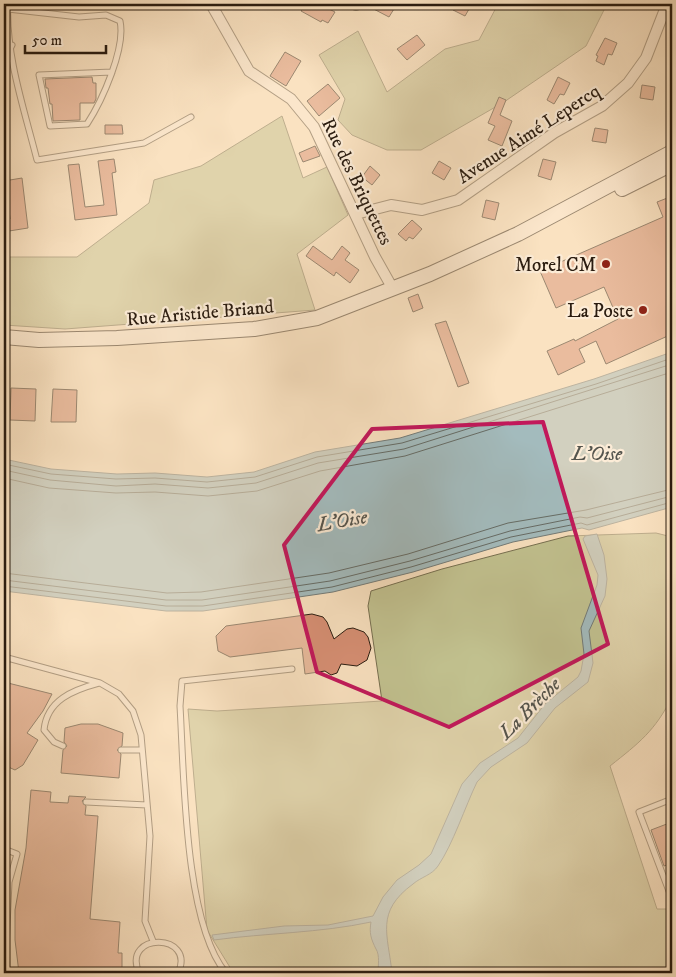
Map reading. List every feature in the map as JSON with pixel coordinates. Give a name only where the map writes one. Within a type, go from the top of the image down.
[{"type":"main road","points":[[518,234],[672,152]]},
{"type":"main road","points":[[518,234],[571,212],[672,164]]},
{"type":"main road","name":"Rue Aristide Briand","points":[[4,337],[39,340],[117,338],[254,329],[317,318],[393,289],[518,234]]},
{"type":"street","name":"Rue des Briquettes","points":[[211,4],[249,71],[291,99],[314,127],[375,257],[393,289]]},
{"type":"street","name":"Avenue Aimé Lepercq","points":[[356,214],[391,205],[422,210],[458,200],[554,133],[602,106],[628,83],[646,58],[667,4]]},
{"type":"lane","points":[[112,72],[39,75],[50,126],[87,124],[101,102],[112,72],[120,39],[120,21],[106,16],[85,18],[8,6],[17,77],[37,160],[144,143],[191,117]]},
{"type":"lane","points":[[4,62],[12,44]]},
{"type":"lane","points":[[4,657],[100,683],[119,694],[133,712],[141,735],[150,836],[145,921],[153,941]]},
{"type":"lane","points":[[226,973],[208,942],[194,884],[180,706],[182,681],[292,669]]},
{"type":"lane","points":[[63,746],[54,742],[44,730],[45,718],[54,706],[74,689],[100,683]]},
{"type":"lane","points":[[121,750],[142,750]]},
{"type":"lane","points":[[672,799],[639,812],[672,899]]},
{"type":"lane","points":[[86,802],[147,805]]},
{"type":"lane","points":[[4,848],[17,854],[9,882],[6,949],[4,950]]},
{"type":"lane","points":[[139,973],[136,961],[138,954],[142,948],[153,941],[161,941],[175,948],[181,961],[178,973]]},
{"type":"highlighted area","points":[[543,422],[608,644],[449,727],[317,672],[284,545],[372,429]]},
{"type":"green space","points":[[498,4],[607,4],[586,46],[504,102],[421,150],[387,150],[352,135],[338,120],[345,99],[319,55],[358,31],[387,92],[445,49],[479,40]]},
{"type":"green space","points":[[282,116],[303,178],[327,167],[348,215],[297,254],[315,310],[65,329],[4,325],[4,257],[77,257],[149,203],[154,180],[201,166]]},
{"type":"green space","points":[[656,533],[672,537],[672,697],[666,709],[646,736],[610,766],[657,909],[672,909],[672,973],[330,973],[325,968],[313,968],[309,973],[237,973],[231,969],[207,930],[188,709],[217,711],[382,701],[368,606],[371,591],[442,569],[568,536]]},
{"type":"water","name":"L’Oise","points":[[672,352],[672,507],[589,530],[582,528],[513,542],[413,572],[333,592],[203,611],[166,611],[4,591],[4,459],[51,469],[117,474],[155,473],[207,477],[254,472],[315,452],[400,438],[594,379]]},
{"type":"water","points":[[597,534],[604,555],[607,579],[605,596],[589,631],[593,663],[588,682],[555,708],[527,743],[491,767],[477,782],[454,836],[438,866],[433,872],[401,894],[393,904],[387,924],[392,973],[378,973],[378,954],[371,936],[371,922],[313,931],[214,940],[212,935],[284,926],[328,925],[373,916],[383,897],[397,880],[431,854],[462,784],[480,763],[518,738],[545,704],[578,677],[584,654],[581,628],[597,585],[598,575],[583,539],[585,536]]},
{"type":"building","points":[[306,4],[319,4],[335,12],[328,23],[322,20],[321,22],[301,11]]},
{"type":"building","points":[[364,4],[397,4],[389,17]]},
{"type":"building","points":[[457,4],[472,4],[465,16],[453,10]]},
{"type":"building","points":[[417,35],[425,45],[407,60],[397,49]]},
{"type":"building","points":[[605,38],[617,43],[612,55],[608,54],[604,65],[596,61],[598,56],[596,55]]},
{"type":"building","points":[[285,52],[301,61],[286,86],[270,76]]},
{"type":"building","points":[[92,77],[93,83],[96,83],[96,99],[94,103],[80,103],[80,120],[53,121],[52,104],[50,104],[45,79]]},
{"type":"building","points":[[558,77],[570,83],[564,95],[560,94],[554,104],[547,100]]},
{"type":"building","points":[[328,84],[340,98],[319,116],[307,101]]},
{"type":"building","points":[[642,85],[655,87],[653,100],[640,98]]},
{"type":"building","points":[[499,97],[506,100],[500,115],[512,121],[502,146],[488,140],[495,126],[488,123]]},
{"type":"building","points":[[105,125],[122,125],[123,134],[105,134]]},
{"type":"building","points":[[595,128],[608,130],[606,143],[592,141]]},
{"type":"building","points":[[315,146],[320,156],[303,162],[299,153]]},
{"type":"building","points":[[114,159],[116,172],[112,173],[117,215],[75,220],[68,165],[79,164],[85,207],[104,205],[98,161]]},
{"type":"building","points":[[543,159],[556,162],[551,180],[538,176]]},
{"type":"building","points":[[439,161],[451,168],[444,180],[432,173]]},
{"type":"building","points":[[370,166],[380,175],[372,185],[362,177]]},
{"type":"building","points":[[22,178],[28,228],[9,231],[7,219],[10,219],[7,192],[4,192],[4,181]]},
{"type":"building","points":[[670,197],[672,203],[672,334],[606,364],[596,341],[579,349],[585,362],[558,375],[547,351],[574,339],[575,341],[618,319],[604,287],[556,308],[540,271],[663,217],[657,202]]},
{"type":"building","points":[[486,200],[499,203],[495,220],[482,217]]},
{"type":"building","points":[[412,220],[422,229],[413,239],[409,237],[406,241],[398,234]]},
{"type":"building","points":[[313,246],[332,260],[342,246],[350,253],[345,260],[359,270],[350,283],[336,272],[334,276],[306,256]]},
{"type":"building","points":[[418,294],[423,308],[413,312],[408,298]]},
{"type":"building","points":[[446,321],[469,383],[458,387],[435,324]]},
{"type":"building","points":[[11,388],[36,389],[35,421],[10,420]]},
{"type":"building","points":[[53,389],[77,390],[76,422],[51,422]]},
{"type":"building","points":[[312,614],[323,617],[334,639],[347,629],[353,628],[364,632],[368,637],[371,648],[367,660],[357,666],[341,664],[337,673],[331,675],[325,671],[305,674],[302,648],[230,657],[218,651],[216,636],[226,626]]},
{"type":"building","points":[[4,682],[52,694],[43,711],[27,733],[38,740],[23,765],[15,770],[4,765]]},
{"type":"building","points":[[81,724],[98,724],[123,733],[122,746],[117,750],[121,754],[119,778],[61,773],[63,750],[67,746],[64,742],[65,728]]},
{"type":"building","points":[[31,790],[51,792],[50,802],[68,803],[69,796],[86,797],[82,801],[86,806],[85,815],[98,816],[90,919],[120,922],[118,953],[122,953],[122,973],[19,973],[15,940],[15,910],[26,848]]},
{"type":"building","points":[[672,822],[672,863],[664,866],[651,830]]},
{"type":"place","name":"Morel CM","points":[[606,264]]},
{"type":"place","name":"La Poste","points":[[643,310]]},
{"type":"water label","name":"L'Oise","points":[[342,520]]},
{"type":"water label","name":"La Brèche","points":[[529,708]]}]
